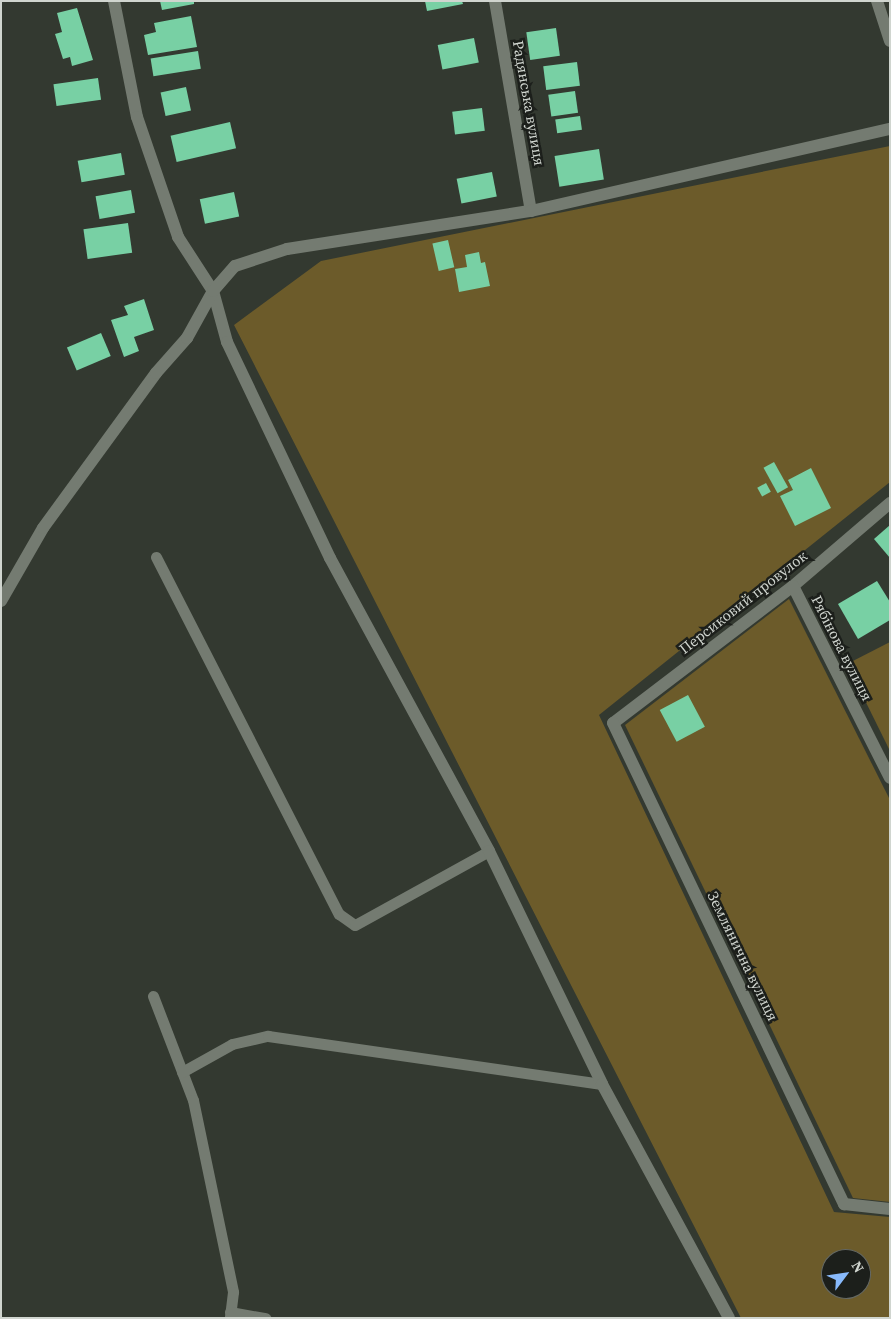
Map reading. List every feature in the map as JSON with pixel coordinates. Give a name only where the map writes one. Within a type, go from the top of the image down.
[{"type":"street","points":[[114,1],[137,117],[178,237],[213,291],[226,342],[330,558],[488,850],[602,1084],[729,1318]]},
{"type":"street","name":"Радянська вулиця","points":[[495,1],[531,211]]},
{"type":"street","points":[[877,1],[890,41]]},
{"type":"street","points":[[1,601],[43,528],[156,373],[186,338],[213,291],[235,266],[287,250],[531,211],[890,129]]},
{"type":"street","name":"Персиковий провулок","points":[[613,722],[793,586],[890,504]]},
{"type":"street","name":"Рябінова вулиця","points":[[793,586],[890,778]]},
{"type":"street","name":"Землянична вулиця","points":[[613,722],[844,1204],[890,1209]]},
{"type":"lane","points":[[156,557],[339,914],[355,925],[488,850]]},
{"type":"lane","points":[[153,996],[192,1100],[233,1292],[230,1315],[265,1318]]},
{"type":"lane","points":[[182,1072],[232,1044],[268,1036],[602,1084]]},
{"type":"shaded area","points":[[890,146],[890,482],[599,715],[834,1212],[890,1217],[890,1318],[741,1318],[234,325],[321,261]]},
{"type":"shaded area","points":[[789,599],[890,800],[890,1202],[853,1198],[625,725]]},
{"type":"shaded area","points":[[890,642],[890,751],[847,664]]},
{"type":"building","points":[[160,1],[194,1],[194,4],[162,10]]},
{"type":"building","points":[[425,1],[462,1],[463,4],[427,11]]},
{"type":"building","points":[[77,8],[93,60],[72,66],[70,57],[63,59],[55,34],[62,32],[57,13]]},
{"type":"building","points":[[191,16],[197,47],[148,55],[144,35],[156,32],[154,23]]},
{"type":"building","points":[[556,28],[560,56],[530,60],[526,32]]},
{"type":"building","points":[[474,38],[479,63],[442,70],[438,45]]},
{"type":"building","points":[[198,51],[201,69],[153,76],[151,59]]},
{"type":"building","points":[[577,62],[580,86],[546,90],[543,66]]},
{"type":"building","points":[[98,78],[101,100],[56,106],[53,84]]},
{"type":"building","points":[[186,87],[191,110],[166,116],[161,92]]},
{"type":"building","points":[[575,91],[578,113],[551,117],[548,95]]},
{"type":"building","points":[[482,108],[485,131],[455,134],[452,112]]},
{"type":"building","points":[[580,116],[582,130],[557,133],[555,119]]},
{"type":"building","points":[[230,122],[236,148],[177,162],[171,136]]},
{"type":"building","points":[[599,149],[604,180],[559,187],[555,156]]},
{"type":"building","points":[[121,153],[125,175],[81,182],[78,161]]},
{"type":"building","points":[[492,172],[497,197],[461,203],[457,179]]},
{"type":"building","points":[[131,190],[135,213],[100,219],[96,196]]},
{"type":"building","points":[[234,192],[239,216],[205,224],[200,199]]},
{"type":"building","points":[[128,223],[132,253],[88,259],[83,229]]},
{"type":"building","points":[[448,240],[454,267],[439,271],[432,244]]},
{"type":"building","points":[[479,252],[481,263],[485,262],[490,286],[459,292],[455,269],[467,267],[465,255]]},
{"type":"building","points":[[144,299],[154,330],[134,337],[139,351],[124,357],[111,320],[128,315],[124,306]]},
{"type":"building","points":[[101,333],[111,356],[77,370],[67,347]]},
{"type":"building","points":[[774,462],[788,487],[778,493],[764,468]]},
{"type":"building","points":[[811,468],[831,508],[795,526],[780,496],[793,490],[788,480]]},
{"type":"building","points":[[766,483],[771,492],[762,497],[757,488]]},
{"type":"building","points":[[890,525],[890,558],[874,539]]},
{"type":"building","points":[[877,581],[890,602],[890,620],[858,639],[838,604]]},
{"type":"building","points":[[688,695],[705,727],[677,742],[660,710]]}]
